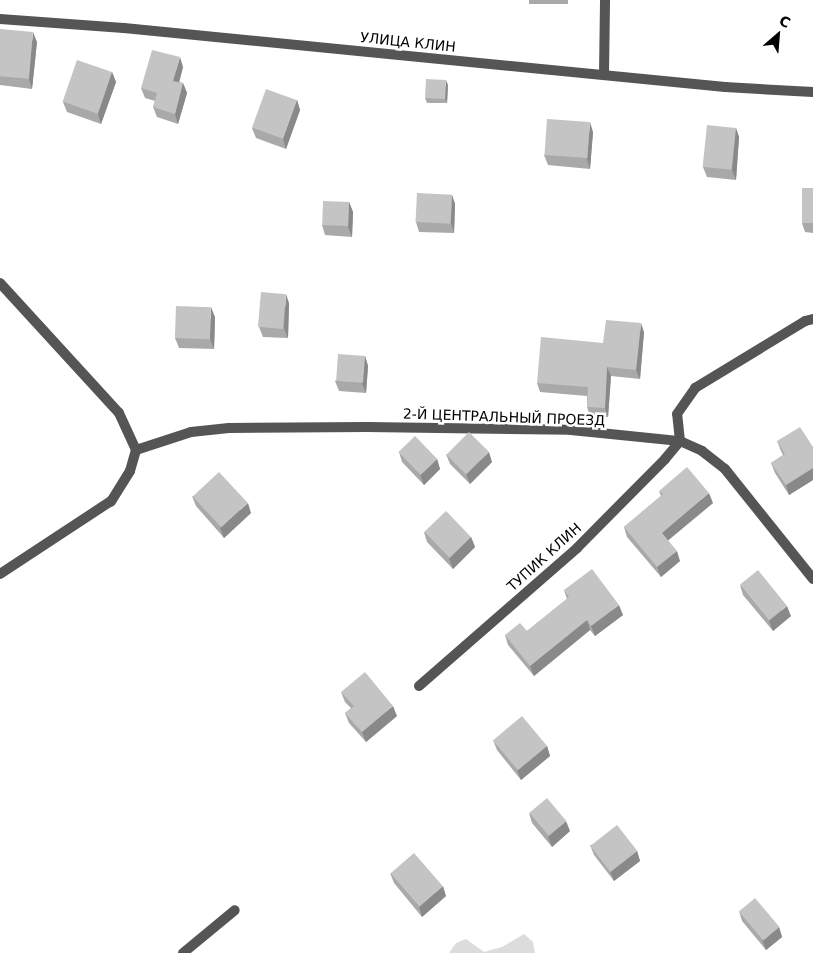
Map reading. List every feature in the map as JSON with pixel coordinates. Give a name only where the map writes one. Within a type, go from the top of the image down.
[{"type":"street","points":[[604,74],[605,0]]},
{"type":"street","name":"УЛИЦА КЛИН","points":[[0,19],[124,28],[725,87],[813,92]]},
{"type":"street","points":[[0,283],[119,413],[136,450],[130,471],[111,501],[0,574]]},
{"type":"street","points":[[680,441],[677,414],[695,388],[804,321],[813,319]]},
{"type":"street","name":"2-Й ЦЕНТРАЛЬНЫЙ ПРОЕЗД","points":[[136,450],[191,432],[229,428],[367,427],[571,430],[680,441],[702,451],[725,469],[813,579]]},
{"type":"street","name":"ТУПИК КЛИН","points":[[419,686],[576,548],[665,459],[680,441]]},
{"type":"street","points":[[183,953],[236,910]]},
{"type":"shaded area","points":[[524,934],[533,942],[535,953],[449,953],[456,943],[466,939],[484,952],[502,947]]},
{"type":"building","points":[[0,29],[33,32],[29,79],[0,76]]},
{"type":"building","points":[[152,50],[180,57],[173,81],[183,83],[175,114],[153,107],[157,93],[141,88]]},
{"type":"building","points":[[77,60],[112,72],[98,114],[63,102]]},
{"type":"building","points":[[426,79],[446,80],[445,99],[425,98]]},
{"type":"building","points":[[266,89],[297,100],[283,139],[252,128]]},
{"type":"building","points":[[547,119],[590,122],[587,158],[544,155]]},
{"type":"building","points":[[707,125],[736,128],[731,170],[703,167]]},
{"type":"building","points":[[802,188],[813,188],[813,223],[802,223]]},
{"type":"building","points":[[417,193],[452,195],[450,224],[415,222]]},
{"type":"building","points":[[323,201],[349,202],[348,226],[322,225]]},
{"type":"building","points":[[261,292],[286,294],[283,329],[258,327]]},
{"type":"building","points":[[176,306],[211,307],[210,339],[175,338]]},
{"type":"building","points":[[606,320],[641,323],[636,370],[607,367],[605,408],[587,407],[588,387],[537,383],[541,337],[603,343]]},
{"type":"building","points":[[338,354],[365,356],[363,383],[336,381]]},
{"type":"building","points":[[800,427],[813,447],[813,468],[786,485],[771,463],[785,454],[777,441]]},
{"type":"building","points":[[469,432],[489,452],[466,474],[446,455]]},
{"type":"building","points":[[415,436],[437,459],[421,475],[398,452]]},
{"type":"building","points":[[687,467],[709,493],[662,533],[677,551],[657,567],[624,527],[663,494],[659,491]]},
{"type":"building","points":[[219,472],[248,503],[221,527],[193,497]]},
{"type":"building","points":[[446,511],[471,537],[449,558],[424,532]]},
{"type":"building","points":[[592,569],[619,605],[591,626],[587,620],[530,666],[505,635],[520,623],[527,631],[569,597],[564,590]]},
{"type":"building","points":[[758,570],[787,606],[769,620],[740,584]]},
{"type":"building","points":[[365,672],[393,706],[362,732],[345,713],[354,706],[341,692]]},
{"type":"building","points":[[522,716],[547,746],[518,770],[493,740]]},
{"type":"building","points":[[547,798],[566,821],[549,836],[529,813]]},
{"type":"building","points":[[617,825],[637,851],[611,872],[590,846]]},
{"type":"building","points":[[414,853],[443,886],[419,907],[391,873]]},
{"type":"building","points":[[755,898],[779,927],[763,941],[739,911]]}]
